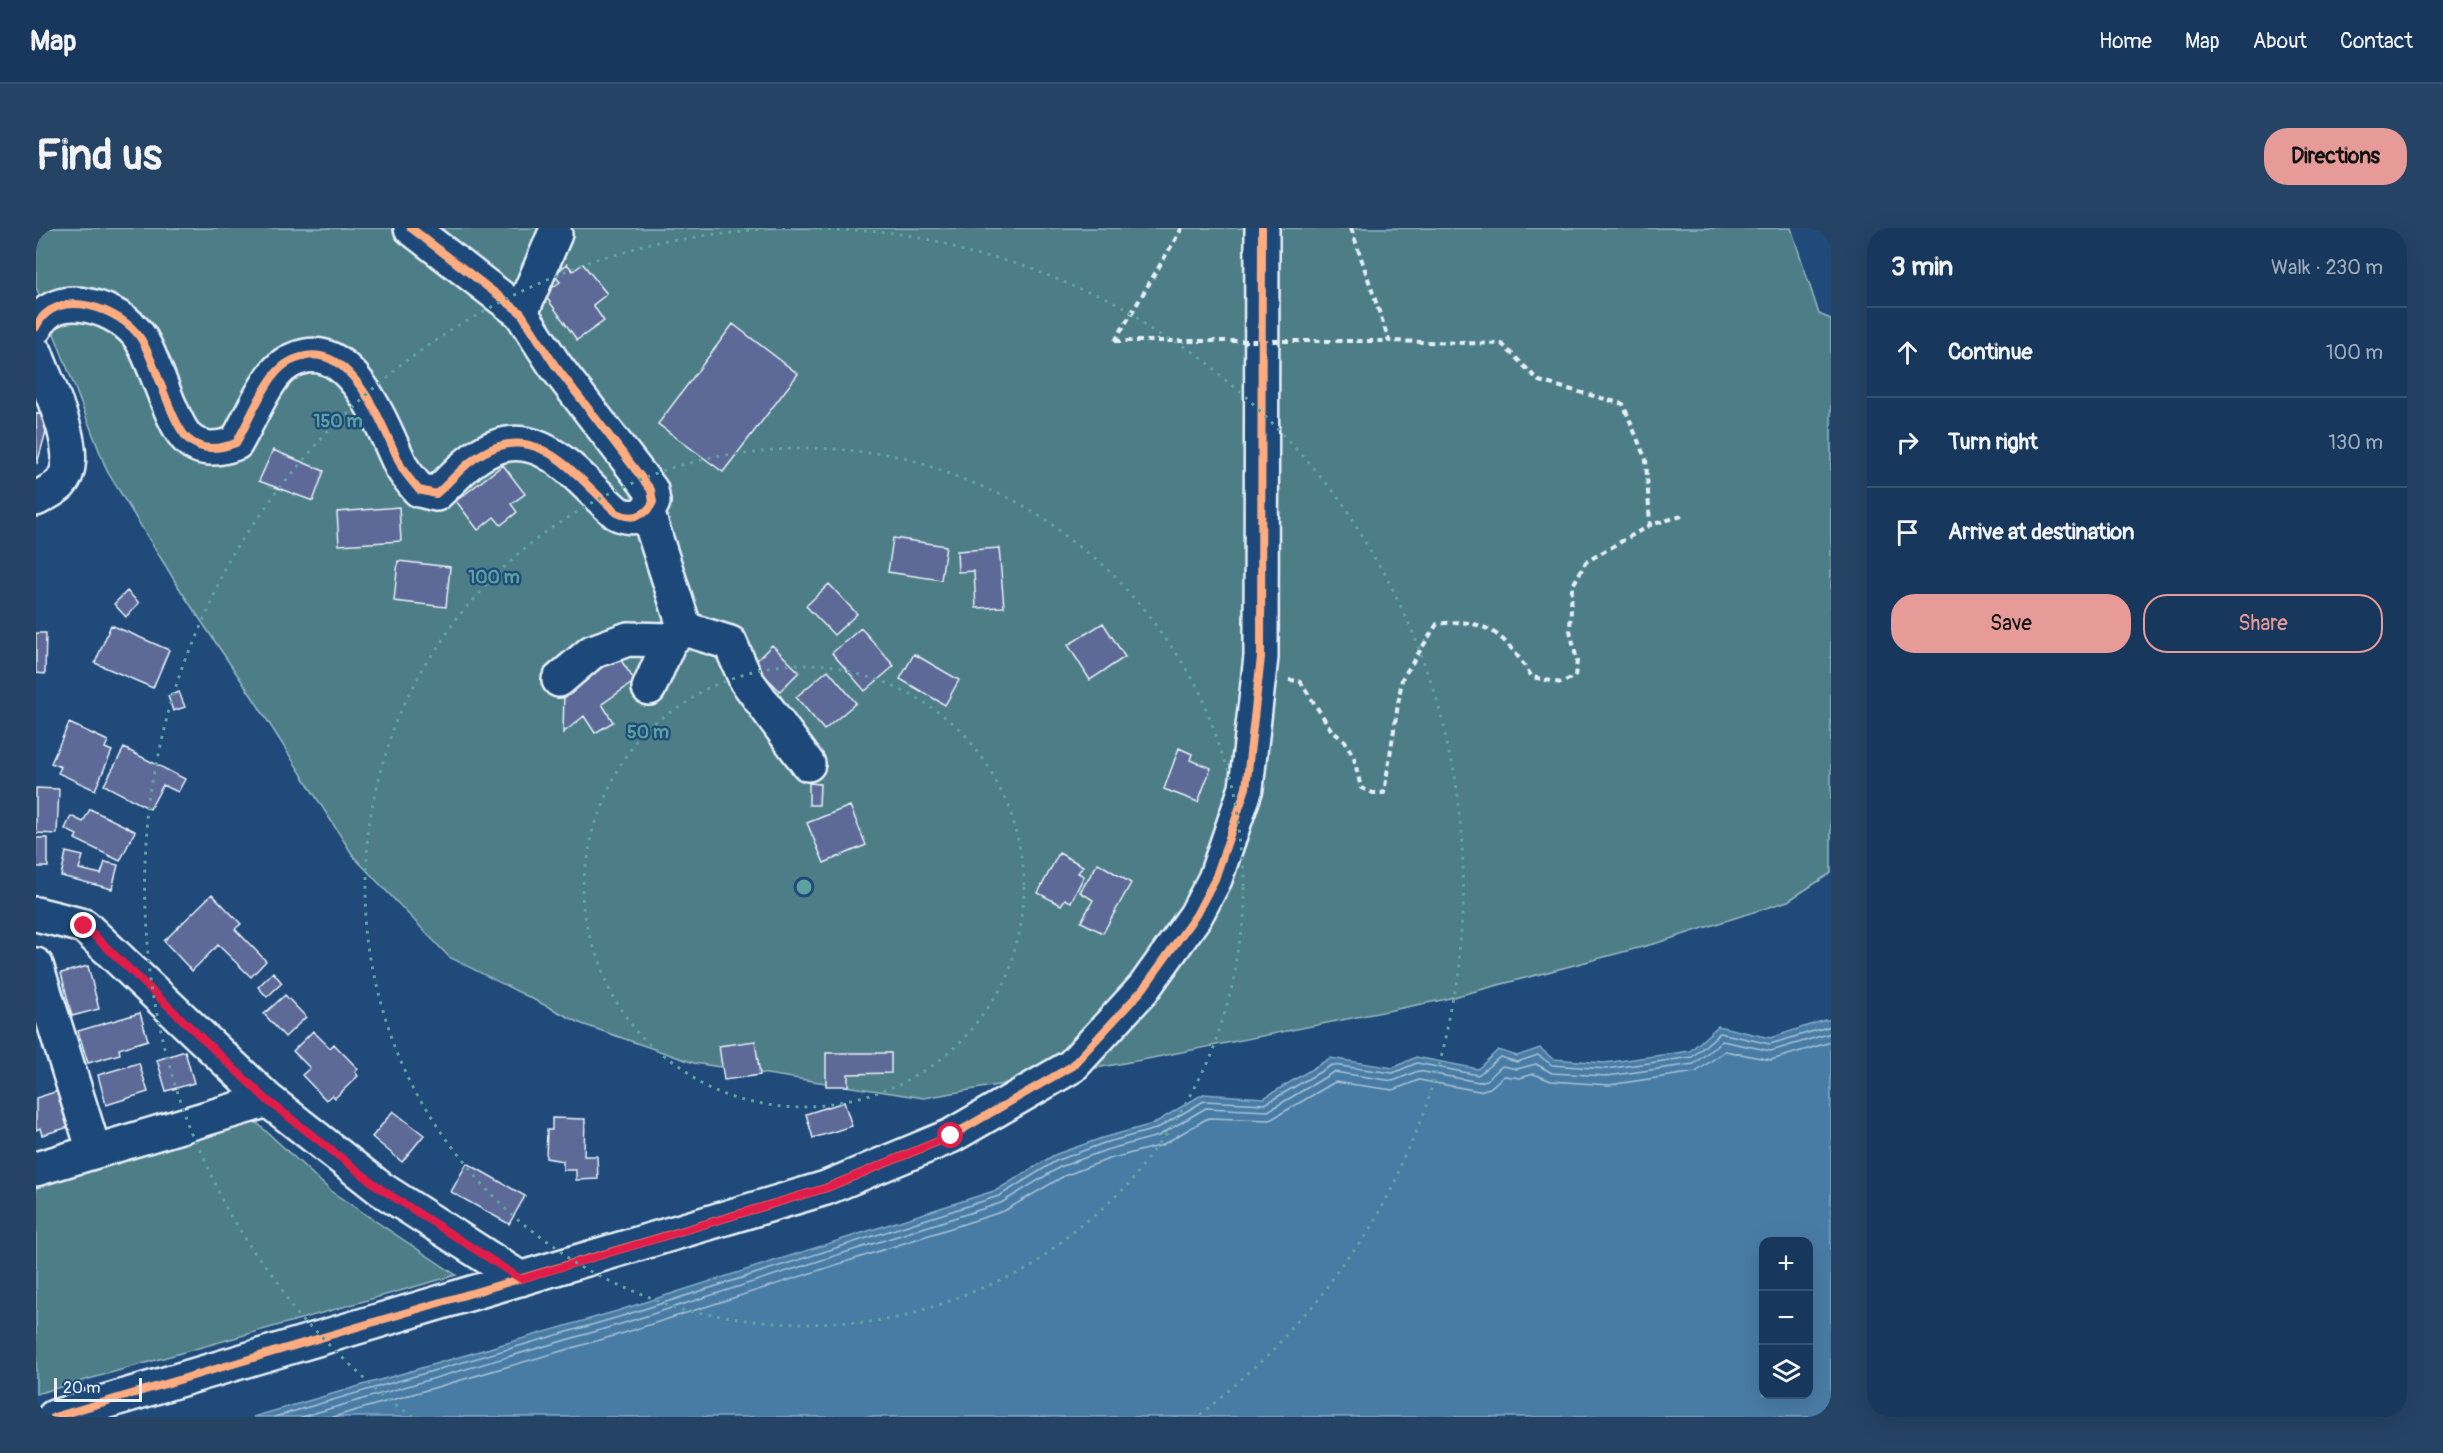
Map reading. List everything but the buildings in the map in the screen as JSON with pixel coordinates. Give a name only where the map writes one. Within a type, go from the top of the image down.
[{"type":"street","points":[[36,327],[39,320],[64,306],[90,304],[115,316],[140,337],[184,435],[203,448],[225,447],[236,442],[275,374],[290,359],[312,355],[333,360],[354,376],[380,420],[404,470],[419,490],[436,494],[474,459],[505,444],[520,444],[549,451],[616,513],[631,518],[647,511],[653,502],[651,490],[554,364],[521,313],[411,228]]},
{"type":"street","points":[[54,1417],[826,1188],[951,1136],[1072,1066],[1143,989],[1196,915],[1215,879],[1246,788],[1259,676],[1262,228]]},
{"type":"street","points":[[521,313],[555,234]]},
{"type":"street","points":[[36,354],[66,434],[69,459],[60,484],[36,499]]},
{"type":"street","points":[[647,511],[677,634],[649,688]]},
{"type":"street","points":[[559,680],[592,652],[628,639],[677,634],[730,643],[746,680],[808,764]]},
{"type":"street","points":[[36,915],[84,926],[267,1100],[381,1189],[521,1279]]},
{"type":"street","points":[[36,965],[94,1151]]},
{"type":"street","points":[[36,1169],[267,1100]]},
{"type":"path","points":[[1182,228],[1115,341],[1389,341],[1502,344],[1539,381],[1623,404],[1646,460],[1650,525]]},
{"type":"path","points":[[1351,228],[1389,341]]},
{"type":"path","points":[[1259,676],[1300,681],[1332,731],[1345,741],[1354,758],[1361,788],[1373,793],[1384,793],[1402,679],[1437,624],[1457,621],[1476,624],[1501,636],[1515,651],[1532,677],[1561,682],[1575,676],[1577,661],[1570,630],[1572,587],[1586,562],[1650,525],[1682,516]]},
{"type":"green space","points":[[36,228],[1791,228],[1819,314],[1831,319],[1831,873],[1788,901],[1657,943],[1442,1000],[1147,1059],[924,1098],[694,1063],[582,1024],[449,957],[354,857],[255,701],[181,591],[107,471],[36,287]]},
{"type":"green space","points":[[255,1121],[332,1192],[456,1275],[36,1394],[36,1186]]},
{"type":"water","points":[[1831,1020],[1831,1417],[253,1417],[617,1311],[997,1190],[1054,1155],[1102,1138],[1153,1124],[1203,1094],[1264,1098],[1330,1058],[1393,1068],[1416,1057],[1478,1069],[1498,1050],[1517,1056],[1540,1048],[1553,1059],[1605,1063],[1690,1051],[1718,1026],[1770,1038]]},
{"type":"cycle path","points":[[36,327],[45,314],[58,307],[73,304],[88,306],[119,318],[141,339],[182,431],[193,443],[205,448],[224,447],[236,443],[264,390],[278,370],[301,357],[324,357],[340,365],[354,378],[377,415],[402,468],[419,490],[436,494],[474,459],[496,447],[517,443],[535,447],[553,456],[570,468],[617,513],[633,517],[646,511],[653,502],[651,490],[554,364],[521,313],[411,228]]},
{"type":"cycle path","points":[[54,1417],[826,1188],[951,1136],[1072,1066],[1143,989],[1196,915],[1215,879],[1246,788],[1261,657],[1262,228]]},
{"type":"route","points":[[84,926],[267,1100],[381,1189],[521,1279],[826,1188],[951,1136]]}]
